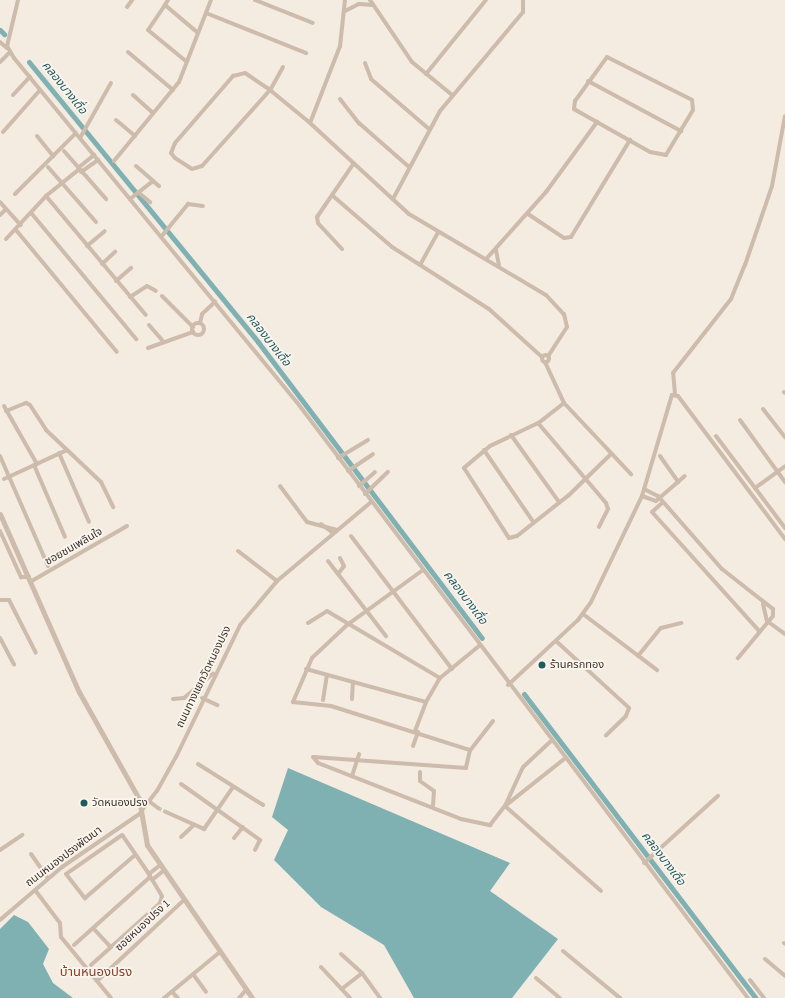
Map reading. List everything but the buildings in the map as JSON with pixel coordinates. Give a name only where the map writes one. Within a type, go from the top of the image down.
[{"type":"street","points":[[0,62],[9,50],[18,0]]},
{"type":"street","points":[[127,7],[132,0]]},
{"type":"street","points":[[168,0],[148,30],[187,62]]},
{"type":"street","points":[[114,161],[173,90],[187,62],[197,32],[211,0]]},
{"type":"street","points":[[255,0],[313,23]]},
{"type":"street","points":[[310,123],[340,46],[345,0]]},
{"type":"street","points":[[370,0],[412,62],[452,95]]},
{"type":"street","points":[[426,74],[486,0]]},
{"type":"street","points":[[393,199],[429,129],[452,95],[524,12],[523,0]]},
{"type":"street","points":[[345,11],[359,4],[373,5]]},
{"type":"street","points":[[165,5],[197,32]]},
{"type":"street","points":[[206,13],[306,53]]},
{"type":"street","points":[[0,42],[9,50],[98,160],[134,195],[215,302],[341,456],[368,491],[371,502],[508,685],[748,998]]},
{"type":"street","points":[[128,52],[173,90]]},
{"type":"street","points":[[610,56],[689,97],[694,107],[681,131],[664,156],[597,122],[574,109],[588,81],[602,60],[610,56]]},
{"type":"street","points":[[365,63],[372,79],[429,129]]},
{"type":"street","points":[[284,67],[270,90],[202,166],[192,169],[175,158],[171,152],[175,143],[237,73],[245,73],[270,90],[310,123],[393,199],[438,233],[487,258],[533,285],[564,314],[565,334],[545,362]]},
{"type":"street","points":[[13,95],[30,77]]},
{"type":"street","points":[[588,81],[681,131]]},
{"type":"street","points":[[80,136],[85,131],[111,83]]},
{"type":"street","points":[[3,132],[40,90]]},
{"type":"street","points":[[133,95],[153,113]]},
{"type":"street","points":[[340,99],[359,123],[409,167]]},
{"type":"street","points":[[508,685],[583,614],[642,496],[675,394],[673,373],[731,299],[745,266],[771,192],[785,116]]},
{"type":"street","points":[[116,120],[135,136]]},
{"type":"street","points":[[487,258],[528,214],[597,122]]},
{"type":"street","points":[[15,194],[76,133]]},
{"type":"street","points":[[38,136],[53,156]]},
{"type":"street","points":[[528,214],[564,238],[571,237],[630,140]]},
{"type":"street","points":[[64,151],[78,169],[83,172],[106,199]]},
{"type":"street","points":[[6,239],[32,214],[46,196],[94,155]]},
{"type":"street","points":[[83,172],[98,160]]},
{"type":"street","points":[[342,249],[317,221],[354,163]]},
{"type":"street","points":[[136,166],[159,186]]},
{"type":"street","points":[[48,167],[96,222]]},
{"type":"street","points":[[134,195],[153,181]]},
{"type":"street","points":[[134,195],[150,202]]},
{"type":"street","points":[[46,196],[130,298],[146,315]]},
{"type":"street","points":[[333,196],[374,233],[420,265],[489,309],[542,357],[564,403],[631,474]]},
{"type":"street","points":[[0,202],[21,225]]},
{"type":"street","points":[[164,234],[188,204],[203,206]]},
{"type":"street","points":[[0,215],[6,209]]},
{"type":"street","points":[[32,214],[136,339]]},
{"type":"street","points":[[16,230],[117,352]]},
{"type":"street","points":[[87,246],[105,231]]},
{"type":"street","points":[[420,265],[438,233]]},
{"type":"street","points":[[496,250],[499,265]]},
{"type":"street","points":[[102,264],[115,252]]},
{"type":"street","points":[[116,281],[131,268]]},
{"type":"street","points":[[130,298],[147,286],[156,291]]},
{"type":"street","points":[[162,296],[193,327],[193,332]]},
{"type":"street","points":[[193,327],[200,323],[202,314],[215,302]]},
{"type":"street","points":[[148,348],[162,340],[193,332],[203,333],[204,327],[200,323]]},
{"type":"street","points":[[149,325],[162,340]]},
{"type":"street","points":[[542,357],[548,356]]},
{"type":"street","points":[[675,394],[785,539]]},
{"type":"street","points":[[564,403],[538,423],[511,435],[484,450],[465,470],[507,535],[514,538],[534,523],[585,480],[611,454]]},
{"type":"street","points":[[6,411],[28,404],[67,450],[101,482],[112,506]]},
{"type":"street","points":[[4,406],[35,464],[65,537]]},
{"type":"street","points":[[763,409],[785,437]]},
{"type":"street","points":[[740,420],[785,482]]},
{"type":"street","points":[[538,423],[607,505],[599,527]]},
{"type":"street","points":[[511,435],[559,502]]},
{"type":"street","points":[[716,436],[785,528]]},
{"type":"street","points":[[341,456],[368,440]]},
{"type":"street","points":[[2,480],[67,450]]},
{"type":"street","points":[[484,450],[534,523]]},
{"type":"street","points":[[59,453],[89,522]]},
{"type":"street","points":[[351,469],[373,454]]},
{"type":"street","points":[[0,456],[48,566]]},
{"type":"street","points":[[660,456],[678,482]]},
{"type":"street","points":[[755,488],[785,466]]},
{"type":"street","points":[[362,484],[375,472]]},
{"type":"street","points":[[368,491],[388,472]]},
{"type":"street","points":[[685,476],[660,501],[652,512],[759,631]]},
{"type":"street","points":[[280,486],[301,516],[335,531]]},
{"type":"street","points":[[644,489],[660,501],[722,569],[763,604],[774,611],[738,658]]},
{"type":"street","points":[[642,496],[660,501]]},
{"type":"street","name":"ถนนทางแยกวัดหนองปรง","points":[[142,812],[151,804],[176,757],[204,699],[213,674],[240,625],[277,581],[371,502]]},
{"type":"street","points":[[0,514],[2,524],[30,580],[79,692],[139,799],[142,812],[144,840],[163,871],[252,998]]},
{"type":"street","name":"ซอยชมเพลินใจ","points":[[30,580],[127,526]]},
{"type":"street","points":[[0,531],[21,577],[30,580]]},
{"type":"street","points":[[351,536],[452,669]]},
{"type":"street","points":[[238,551],[277,581]]},
{"type":"street","points":[[338,574],[344,566],[340,558]]},
{"type":"street","points":[[328,561],[386,636]]},
{"type":"street","points":[[423,570],[347,625],[312,658],[306,669],[294,703],[331,706],[470,750]]},
{"type":"street","points":[[0,600],[9,600],[36,653]]},
{"type":"street","points":[[763,604],[767,621],[785,634]]},
{"type":"street","points":[[308,623],[323,611],[440,678]]},
{"type":"street","points":[[583,614],[657,670]]},
{"type":"street","points":[[638,656],[659,630],[681,623]]},
{"type":"street","points":[[0,638],[14,664]]},
{"type":"street","points":[[556,641],[629,708],[626,716],[606,735]]},
{"type":"street","points":[[413,746],[426,702],[440,678],[480,646]]},
{"type":"street","points":[[306,669],[426,702]]},
{"type":"street","points":[[173,699],[184,698],[213,674]]},
{"type":"street","points":[[324,700],[327,675]]},
{"type":"street","points":[[352,700],[353,682]]},
{"type":"street","points":[[204,699],[217,705]]},
{"type":"street","points":[[493,721],[470,750],[466,768],[313,757],[318,763],[433,806],[461,819],[490,826],[505,806],[523,767],[551,741]]},
{"type":"street","points":[[352,776],[359,754]]},
{"type":"street","points":[[505,806],[564,759]]},
{"type":"street","points":[[198,764],[263,805]]},
{"type":"street","points":[[420,772],[420,781],[434,791],[433,806]]},
{"type":"street","points":[[181,784],[260,840],[255,850]]},
{"type":"street","points":[[166,812],[204,829],[233,787]]},
{"type":"street","points":[[644,863],[718,796]]},
{"type":"street","points":[[151,804],[158,808]]},
{"type":"street","points":[[505,806],[601,892]]},
{"type":"street","name":"ถนนหนองปรงพัฒนา","points":[[0,920],[48,878],[142,812]]},
{"type":"street","points":[[181,837],[194,825]]},
{"type":"street","points":[[234,838],[243,827]]},
{"type":"street","points":[[91,965],[162,900],[150,877],[135,855],[120,835],[65,875],[85,898],[135,855]]},
{"type":"street","points":[[0,850],[22,836]]},
{"type":"street","points":[[31,854],[48,878]]},
{"type":"street","points":[[74,945],[150,877],[160,865]]},
{"type":"street","points":[[150,877],[163,871]]},
{"type":"street","points":[[35,890],[60,923],[61,937],[111,998]]},
{"type":"street","name":"ซอยหนองปรง 1","points":[[98,981],[184,900]]},
{"type":"street","points":[[93,928],[111,947]]},
{"type":"street","points":[[564,951],[620,998]]},
{"type":"street","points":[[164,998],[220,952]]},
{"type":"street","points":[[341,954],[362,973],[380,998]]},
{"type":"street","points":[[765,959],[785,976]]},
{"type":"street","points":[[321,967],[343,988],[350,998]]},
{"type":"street","points":[[343,988],[362,973]]},
{"type":"street","points":[[193,974],[206,992]]},
{"type":"street","points":[[536,978],[560,998]]},
{"type":"street","points":[[750,980],[764,998]]},
{"type":"street","points":[[238,998],[246,990]]},
{"type":"street","points":[[172,992],[178,998]]},
{"type":"water","points":[[288,768],[510,863],[490,891],[558,939],[512,998],[414,998],[384,945],[321,907],[274,860],[288,830],[272,817]]},
{"type":"water","points":[[14,915],[28,922],[49,949],[43,964],[53,983],[73,998],[0,998],[0,929]]},
{"type":"waterway","name":"คลองบางเดื่อ","points":[[0,30],[4,34]]},
{"type":"waterway","name":"คลองบางเดื่อ","points":[[29,62],[258,342],[482,638]]},
{"type":"waterway","name":"คลองบางเดื่อ","points":[[524,694],[756,998]]},
{"type":"tunnel","points":[[158,808],[166,812]]},
{"type":"place","name":"ร้านครกทอง","points":[[542,665]]},
{"type":"place","name":"วัดหนองปรง","points":[[84,803]]},
{"type":"district","name":"บ้านหนองปรง","points":[[96,972]]}]
